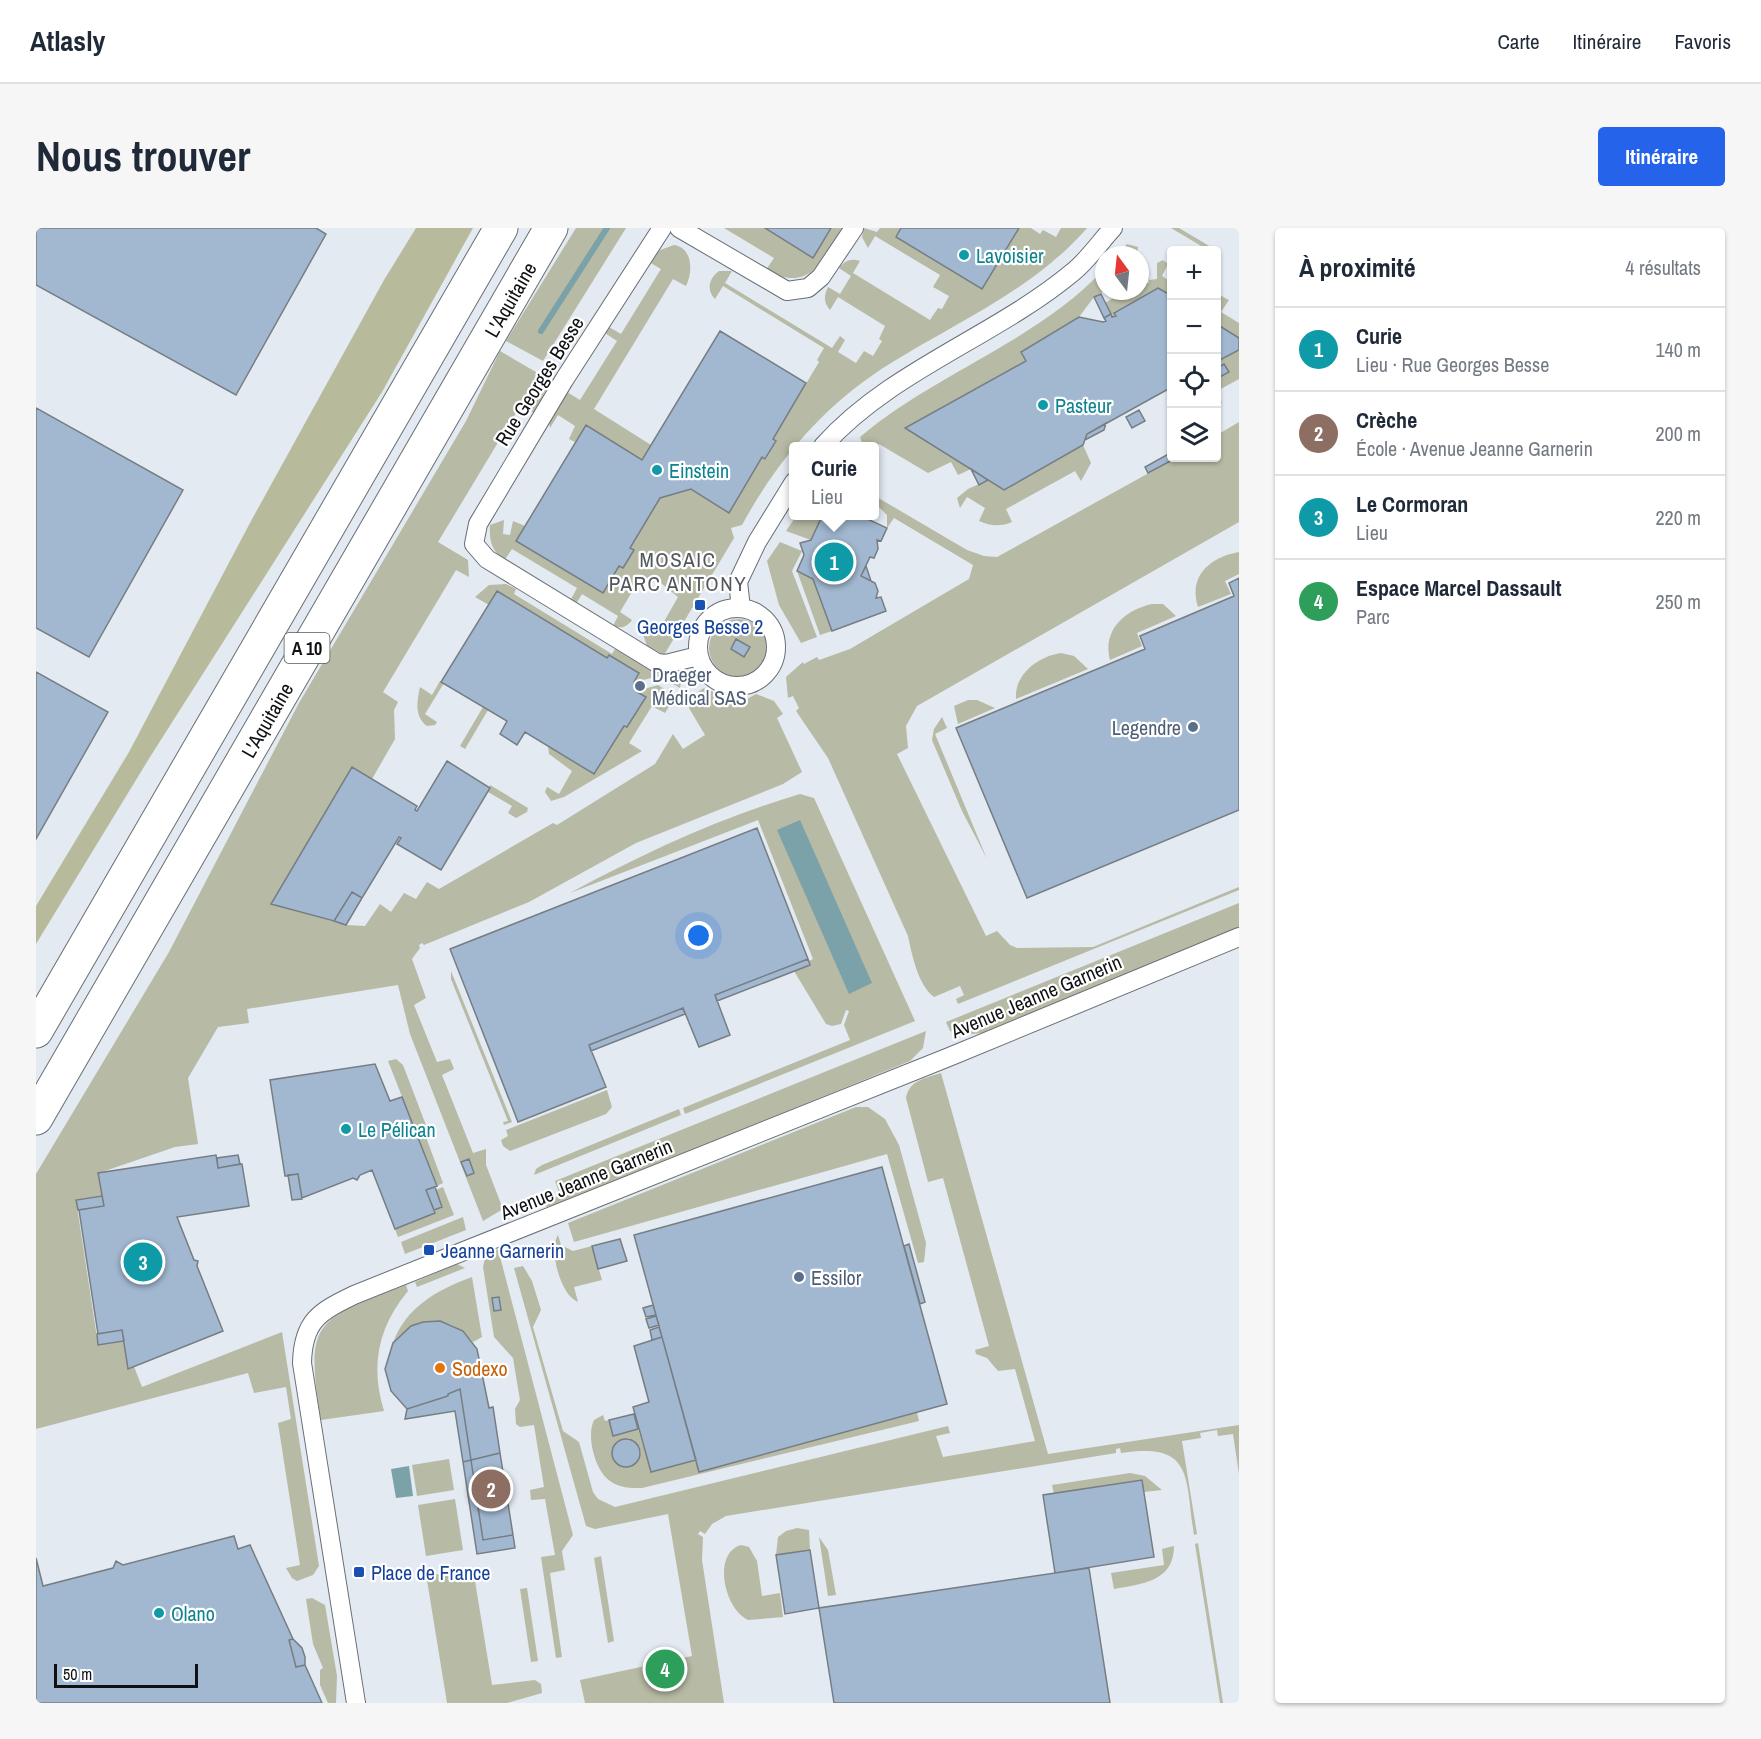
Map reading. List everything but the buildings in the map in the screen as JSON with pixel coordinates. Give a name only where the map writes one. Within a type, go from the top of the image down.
[{"type":"highway","name":"A 10","points":[[36,1031],[501,228]]},
{"type":"highway","name":"L'Aquitaine","points":[[36,1118],[551,228]]},
{"type":"street","name":"Rue Georges Besse","points":[[662,228],[564,380],[478,524],[474,544],[487,559],[657,663],[666,664],[698,656]]},
{"type":"street","points":[[679,228],[787,291],[808,288],[821,277],[854,228]]},
{"type":"street","points":[[828,442],[865,408],[903,380],[1011,317],[1075,271],[1113,228]]},
{"type":"street","points":[[741,608],[738,582],[757,542],[789,490]]},
{"type":"street","points":[[741,608],[763,618],[775,638],[774,660],[762,677],[746,685],[728,685],[707,673],[698,656],[700,635],[711,618],[720,612],[741,608]]},
{"type":"street","name":"Avenue Jeanne Garnerin","points":[[356,1703],[302,1363],[304,1339],[318,1315],[354,1295],[949,1057],[1239,937]]},
{"type":"green space","points":[[416,228],[473,228],[382,392],[150,757],[36,944],[36,906],[129,752],[251,521],[384,280]]},
{"type":"green space","points":[[576,228],[626,228],[543,361],[506,341]]},
{"type":"green space","points":[[724,228],[765,228],[813,257],[831,228],[842,228],[821,262],[804,276],[794,278],[766,270],[774,258]]},
{"type":"green space","points":[[864,228],[877,232],[880,228],[901,228],[896,237],[982,289],[1019,228],[1031,228],[1040,234],[1043,230],[1056,237],[1061,228],[1087,228],[1044,269],[995,303],[867,379],[825,414],[799,442],[789,442],[789,454],[771,477],[742,525],[731,528],[734,538],[664,655],[647,646],[643,634],[645,628],[657,634],[678,597],[656,579],[654,582],[642,575],[620,612],[632,620],[626,626],[619,627],[613,626],[618,616],[582,594],[576,604],[570,601],[577,588],[512,549],[504,561],[500,557],[492,545],[490,525],[504,520],[503,534],[510,535],[513,521],[525,526],[516,541],[619,566],[634,550],[630,548],[660,498],[691,489],[728,512],[762,457],[766,459],[776,442],[773,439],[819,362],[817,360],[824,348],[723,286],[715,299],[710,292],[711,281],[719,271],[732,271],[725,283],[832,348],[840,336],[845,340],[838,352],[856,363],[864,351],[873,356],[882,341],[879,339],[885,326],[838,297],[830,310],[826,304],[828,287],[840,294],[851,276],[839,268],[846,262],[860,261],[853,273],[930,320],[938,308],[942,309],[949,296],[933,287],[940,275],[875,236],[868,248],[862,237]]},
{"type":"green space","points":[[1171,228],[1179,228],[1209,246],[1201,246]]},
{"type":"green space","points":[[674,245],[685,251],[690,261],[690,274],[686,286],[673,279],[594,409],[651,445],[642,460],[586,425],[575,442],[569,439],[575,426],[558,415],[550,428],[549,421],[567,392],[580,400],[617,341],[605,333],[609,327],[621,334],[661,269],[649,262],[660,250]]},
{"type":"green space","points":[[1163,260],[1167,263],[1162,276],[1167,279],[1167,294],[1158,288],[1149,293],[1149,280],[1157,279],[1157,263]]},
{"type":"green space","points":[[1095,278],[1095,296],[1079,317],[1021,352],[1026,361],[906,428],[971,469],[958,475],[951,462],[928,473],[879,442],[862,442],[860,437],[889,414],[1049,317]]},
{"type":"green space","points":[[1221,296],[1229,300],[1221,312]]},
{"type":"green space","points":[[1110,300],[1136,300],[1114,312],[1116,316],[1112,317],[1105,303]]},
{"type":"green space","points":[[1221,312],[1239,323],[1239,338],[1221,327]]},
{"type":"green space","points":[[1239,350],[1239,379],[1221,389],[1221,377],[1229,372],[1224,365],[1221,367],[1221,360]]},
{"type":"green space","points":[[500,351],[541,375],[547,387],[534,413],[520,406],[438,542],[468,560],[469,577],[456,570],[383,692],[398,702],[394,710],[395,739],[372,779],[271,904],[346,925],[365,926],[380,904],[391,912],[404,893],[416,899],[427,882],[439,889],[553,823],[557,825],[655,764],[673,734],[683,749],[705,735],[689,708],[699,691],[704,688],[740,703],[756,694],[774,701],[783,714],[777,718],[802,772],[783,784],[636,843],[529,902],[424,945],[422,943],[419,945],[420,948],[412,959],[426,998],[414,1005],[437,1062],[450,1059],[454,1069],[442,1075],[473,1153],[486,1149],[486,1165],[503,1209],[483,1221],[410,1034],[398,985],[247,1009],[249,1023],[218,1027],[188,1078],[198,1144],[175,1147],[99,1173],[102,1196],[76,1200],[98,1344],[124,1341],[142,1387],[282,1332],[319,1566],[313,1575],[297,1581],[292,1578],[286,1568],[300,1565],[278,1423],[291,1419],[286,1387],[254,1393],[248,1373],[36,1429],[36,1174],[169,952],[299,703],[466,421]]},
{"type":"green space","points":[[1239,422],[1239,522],[917,706],[906,726],[908,748],[897,754],[986,936],[997,931],[1010,945],[1017,948],[1093,947],[1239,887],[1239,890],[958,1004],[956,999],[964,995],[960,986],[934,997],[924,985],[908,936],[828,758],[796,711],[799,708],[793,696],[788,698],[786,677],[803,662],[804,664],[817,657],[819,660],[850,649],[969,579],[973,565],[894,518],[887,528],[887,515],[879,507],[879,498],[967,550],[984,556],[997,557],[1169,462],[1221,462],[1221,433]]},
{"type":"green space","points":[[1083,445],[1091,463],[1081,481],[1075,471],[1006,509],[1012,522],[996,525],[979,521],[985,508],[967,497],[960,508],[957,498],[968,489],[988,480],[1004,489]]},
{"type":"green space","points":[[793,520],[820,520],[811,540],[786,531]]},
{"type":"green space","points":[[780,542],[802,551],[792,571],[817,637],[801,643],[779,605],[767,561]]},
{"type":"green space","points":[[1239,552],[1239,574],[1225,581],[1231,594],[1198,607],[1196,586],[1204,570],[1219,558]]},
{"type":"green space","points":[[797,571],[813,579],[832,631],[820,635]]},
{"type":"green space","points":[[506,584],[516,589],[514,594],[612,654],[615,649],[660,675],[681,681],[680,688],[660,676],[634,682],[639,673],[609,655],[607,658],[497,592],[489,605],[475,597],[489,585]]},
{"type":"green space","points":[[1152,604],[1163,604],[1176,616],[1137,633],[1142,646],[1110,660],[1109,639],[1118,623],[1133,611]]},
{"type":"green space","points":[[738,619],[754,624],[762,632],[767,648],[762,664],[754,672],[738,677],[722,672],[714,664],[709,648],[714,632],[722,624]]},
{"type":"green space","points":[[1061,653],[1074,656],[1088,669],[1016,699],[1016,690],[1024,674],[1044,658]]},
{"type":"green space","points":[[440,681],[444,683],[425,714],[437,722],[435,725],[427,726],[418,713],[420,687],[432,695]]},
{"type":"green space","points":[[658,685],[675,696],[665,713],[652,706],[629,743],[642,751],[564,797],[551,801],[545,792],[547,787],[559,794],[572,771],[549,754],[548,746],[594,774],[624,726],[627,727],[646,698],[637,691]]},
{"type":"green space","points":[[968,700],[977,700],[995,708],[958,724],[954,706]]},
{"type":"green space","points":[[483,707],[488,710],[465,749],[460,746]]},
{"type":"green space","points":[[942,717],[947,728],[935,734],[987,859],[962,811],[932,740],[934,729]]},
{"type":"green space","points":[[490,785],[528,808],[527,812],[516,818],[508,813],[512,806],[488,792]]},
{"type":"green space","points":[[800,794],[814,798],[915,1021],[685,1114],[683,1108],[850,1040],[844,1025],[849,1011],[846,1010],[841,1024],[832,1026],[826,1024],[794,971],[810,965],[809,961],[813,959],[758,820],[570,893],[683,838],[741,814]]},
{"type":"green space","points":[[1239,903],[1239,927],[982,1033],[964,1035],[950,1031],[946,1022]]},
{"type":"green space","points":[[451,971],[512,1122],[504,1125],[503,1122],[508,1121],[451,979]]},
{"type":"green space","points":[[926,1031],[923,1048],[910,1061],[560,1204],[547,1207],[542,1204],[560,1195],[555,1181]]},
{"type":"green space","points":[[396,1059],[403,1065],[429,1133],[427,1140],[443,1183],[437,1186],[388,1061]]},
{"type":"green space","points":[[941,1073],[1048,1454],[1239,1425],[1239,1474],[1233,1434],[1218,1436],[1217,1430],[1200,1433],[1201,1438],[1182,1441],[1197,1534],[1194,1535],[1189,1496],[1182,1468],[1174,1459],[1162,1453],[1145,1451],[1121,1453],[1120,1448],[1116,1449],[1116,1453],[726,1516],[712,1524],[705,1534],[700,1531],[698,1534],[703,1537],[702,1560],[724,1703],[585,1703],[580,1680],[692,1656],[668,1514],[595,1529],[586,1526],[514,1268],[523,1266],[532,1281],[541,1310],[533,1327],[563,1431],[579,1442],[593,1492],[598,1499],[615,1507],[948,1426],[950,1433],[936,1436],[943,1457],[1035,1441],[1015,1369],[998,1371],[987,1358],[976,1354],[975,1350],[989,1346],[943,1178],[928,1182],[906,1098],[914,1083]]},
{"type":"green space","points":[[607,1090],[612,1107],[606,1114],[510,1151],[503,1146],[501,1140],[508,1136],[506,1130]]},
{"type":"green space","points":[[856,1107],[868,1107],[885,1119],[899,1145],[926,1243],[924,1262],[918,1263],[887,1154],[574,1242],[568,1223]]},
{"type":"green space","points":[[679,1109],[681,1115],[534,1175],[536,1169],[542,1165]]},
{"type":"green space","points":[[443,1187],[454,1215],[398,1237],[395,1229],[434,1213],[434,1210],[442,1207],[436,1190]]},
{"type":"green space","points":[[463,1217],[466,1230],[405,1254],[401,1242]]},
{"type":"green space","points":[[558,1235],[561,1245],[573,1251],[592,1246],[602,1280],[574,1287],[578,1302],[566,1291],[558,1272],[555,1261],[555,1242]]},
{"type":"green space","points":[[498,1249],[573,1535],[562,1551],[565,1570],[550,1573],[562,1657],[556,1658],[541,1557],[555,1555],[545,1499],[531,1500],[530,1490],[544,1487],[534,1425],[520,1427],[516,1424],[515,1409],[520,1400],[513,1358],[494,1337],[483,1267],[485,1258]]},
{"type":"green space","points":[[457,1264],[465,1268],[417,1287],[415,1282]]},
{"type":"green space","points":[[472,1277],[482,1337],[473,1342],[454,1326],[433,1321],[412,1327],[393,1343],[406,1319],[424,1301]]},
{"type":"green space","points":[[406,1285],[408,1291],[390,1319],[380,1348],[378,1378],[384,1411],[321,1420],[315,1361],[317,1342],[324,1327],[336,1316],[353,1307]]},
{"type":"green space","points":[[917,1412],[919,1421],[642,1488],[629,1488],[610,1481],[600,1470],[593,1453],[591,1435],[594,1420],[603,1415],[605,1421],[609,1420],[613,1435],[638,1429],[651,1472],[696,1460]],"holes":[[[629,1438],[639,1446],[641,1452],[636,1463],[632,1465],[621,1465],[612,1453],[617,1442]]]},
{"type":"green space","points":[[449,1459],[454,1490],[417,1496],[412,1465]]},
{"type":"green space","points":[[1130,1473],[1145,1476],[1162,1490],[1144,1492],[1142,1480],[1054,1494],[1052,1485]]},
{"type":"green space","points":[[455,1499],[463,1550],[426,1556],[418,1505]]},
{"type":"green space","points":[[797,1528],[809,1530],[810,1550],[776,1555],[778,1537],[786,1531]]},
{"type":"green space","points":[[819,1537],[828,1550],[836,1595],[828,1596]]},
{"type":"green space","points":[[1198,1543],[1223,1703],[1220,1703],[1195,1544]]},
{"type":"green space","points":[[741,1545],[749,1547],[757,1561],[762,1596],[780,1593],[783,1617],[748,1620],[733,1605],[728,1594],[724,1569],[726,1559],[732,1550]]},
{"type":"green space","points":[[1174,1546],[1173,1558],[1162,1574],[1145,1583],[1114,1589],[1111,1573],[1164,1565],[1162,1549]]},
{"type":"green space","points":[[601,1556],[614,1641],[608,1643],[594,1558]]},
{"type":"green space","points":[[426,1574],[474,1575],[492,1685],[535,1680],[541,1684],[542,1693],[507,1703],[447,1703]]},
{"type":"green space","points":[[527,1588],[538,1661],[531,1662],[520,1589]]},
{"type":"green space","points":[[312,1598],[325,1605],[337,1676],[336,1703],[328,1703],[320,1685],[320,1670],[323,1668],[313,1644],[306,1599]]},
{"type":"water","points":[[800,820],[872,983],[849,994],[777,830]]},
{"type":"water","points":[[409,1466],[413,1496],[396,1498],[391,1469]]},
{"type":"waterway","points":[[541,331],[607,228]]},
{"type":"place","name":"Lavoisier","points":[[964,255]]},
{"type":"place","name":"Pasteur","points":[[1043,405]]},
{"type":"place","name":"Einstein","points":[[657,470]]},
{"type":"place","name":"Curie","points":[[834,562]]},
{"type":"place","name":"Georges Besse 2","points":[[700,605]]},
{"type":"place","name":"Draeger Médical SAS","points":[[640,686]]},
{"type":"place","name":"Legendre","points":[[1193,727]]},
{"type":"place","name":"Le Pélican","points":[[346,1129]]},
{"type":"place","name":"Jeanne Garnerin","points":[[429,1250]]},
{"type":"place","name":"Le Cormoran","points":[[143,1262]]},
{"type":"place","name":"Essilor","points":[[799,1277]]},
{"type":"place","name":"Sodexo","points":[[440,1368]]},
{"type":"place","name":"Crèche","points":[[491,1489]]},
{"type":"place","name":"Place de France","points":[[359,1572]]},
{"type":"place","name":"Olano","points":[[159,1613]]},
{"type":"place","name":"Espace Marcel Dassault","points":[[665,1669]]},
{"type":"district","name":"MOSAIC PARC ANTONY","points":[[678,571]]}]
